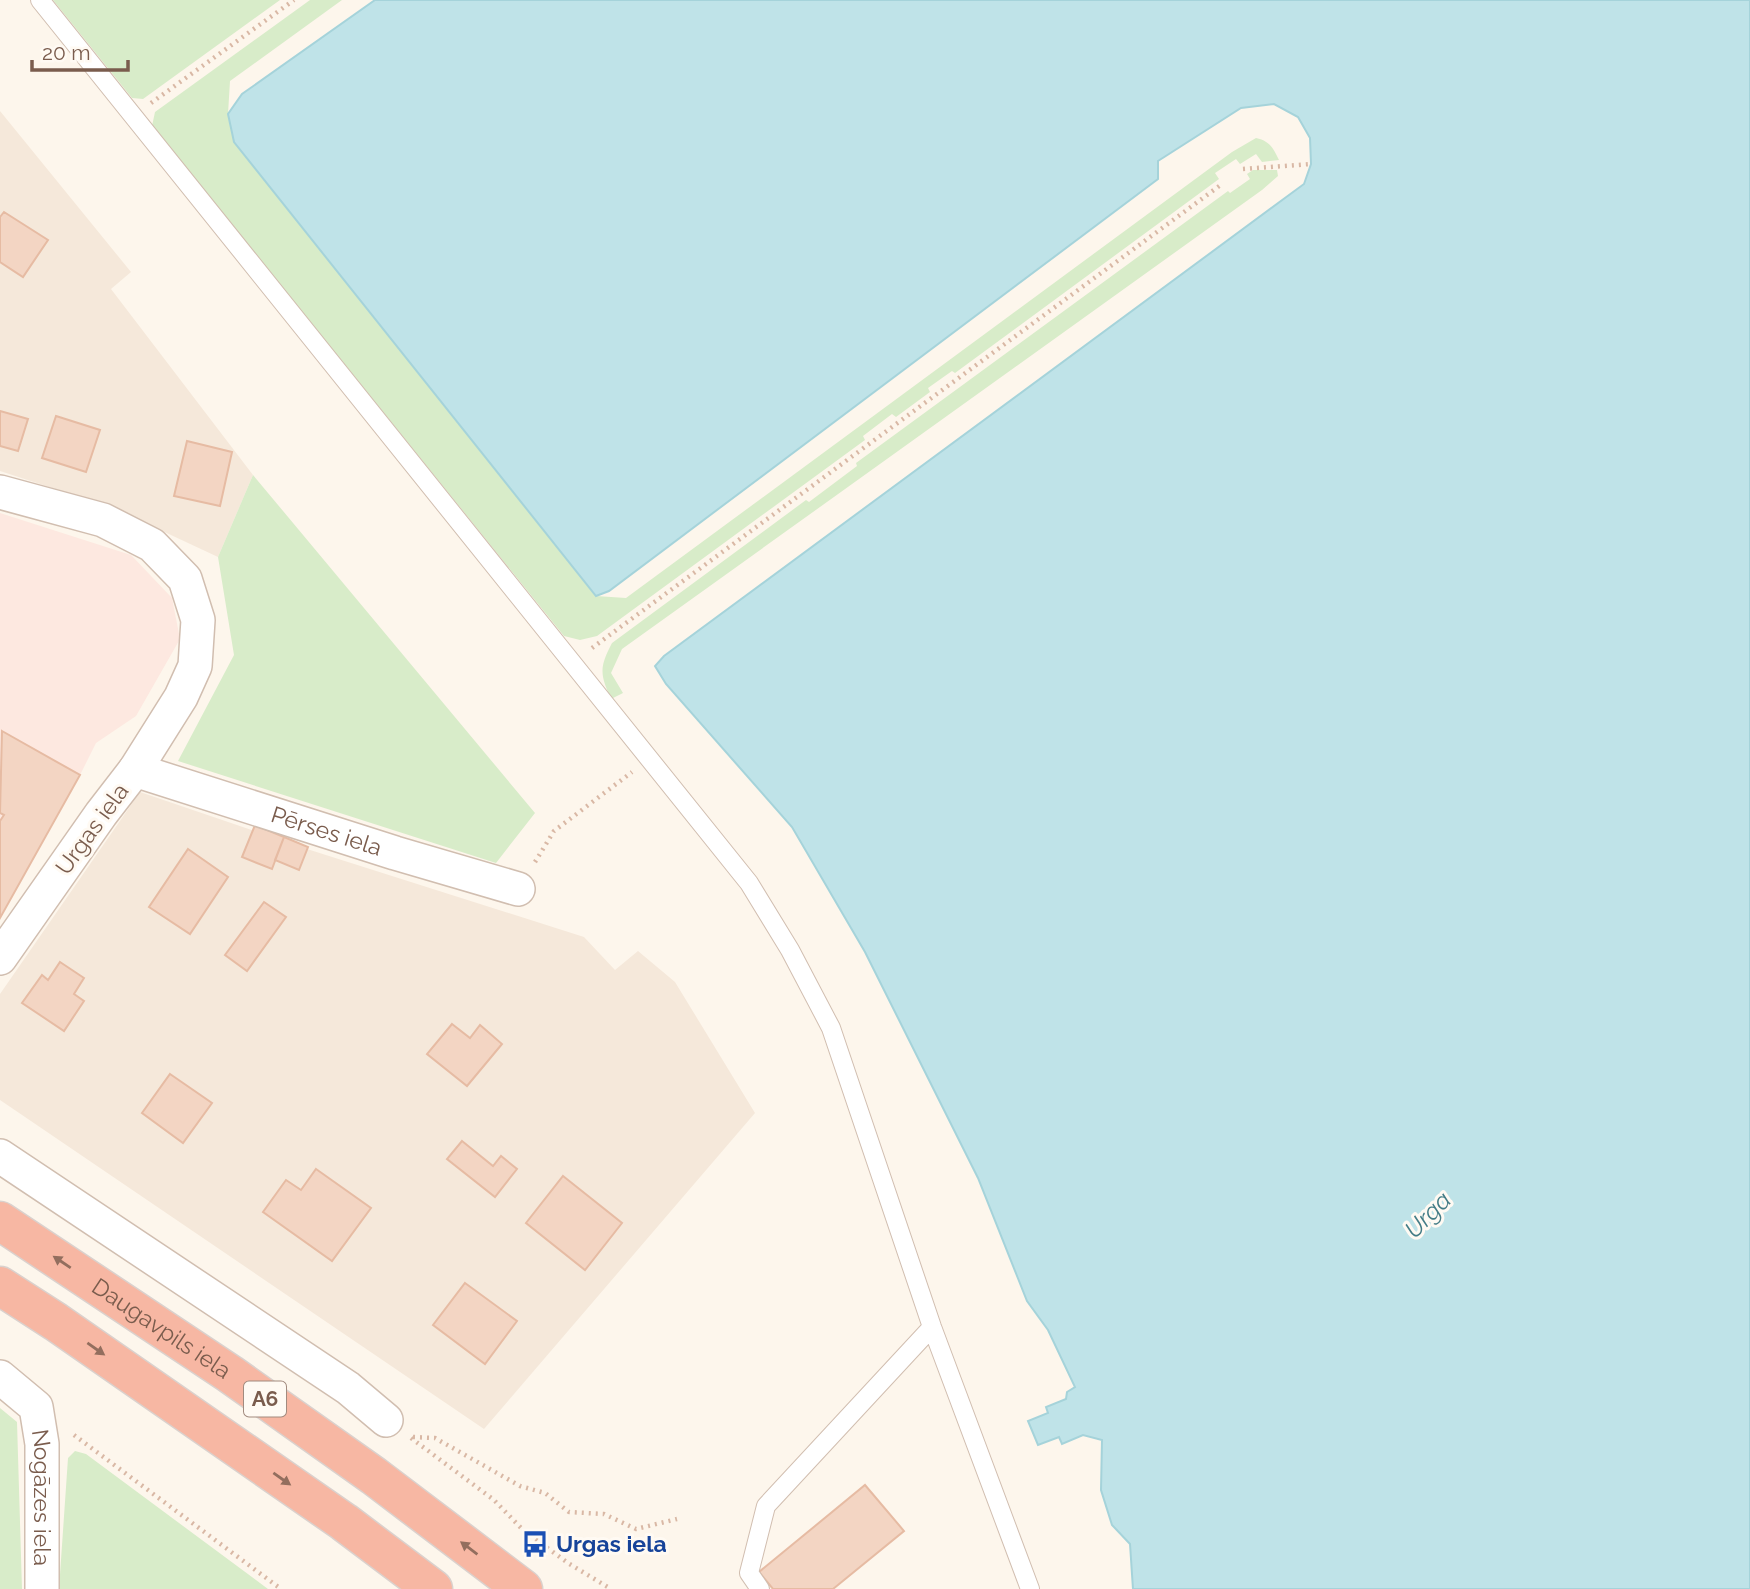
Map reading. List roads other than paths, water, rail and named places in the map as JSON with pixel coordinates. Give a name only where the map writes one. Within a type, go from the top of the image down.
[{"type":"highway","name":"Daugavpils iela","points":[[0,1221],[241,1382],[374,1476],[523,1589]]},
{"type":"highway","name":"A6","points":[[0,1286],[344,1522],[433,1589]]},
{"type":"street","name":"Urgas iela","points":[[0,492],[103,520],[152,545],[185,579],[198,621],[195,666],[181,697],[135,770],[0,958]]},
{"type":"street","name":"Pērses iela","points":[[135,770],[395,853],[518,889]]},
{"type":"street","points":[[0,1156],[348,1388],[398,1428]]},
{"type":"street","name":"Nogāzes iela","points":[[0,1377],[36,1407],[42,1444],[42,1589]]},
{"type":"lane","points":[[40,0],[748,883],[790,950],[831,1028],[932,1327],[1030,1589]]},
{"type":"lane","points":[[760,1589],[749,1573],[766,1506],[932,1327]]},
{"type":"water","name":"Urga","points":[[375,0],[1750,0],[1750,1589],[1133,1589],[1130,1544],[1112,1525],[1101,1490],[1102,1440],[1083,1435],[1062,1444],[1059,1437],[1038,1445],[1028,1421],[1048,1413],[1046,1407],[1066,1399],[1067,1392],[1075,1387],[1048,1330],[1027,1301],[978,1178],[865,952],[792,827],[666,684],[655,666],[664,656],[1304,184],[1311,164],[1310,138],[1298,117],[1274,104],[1241,108],[1158,161],[1158,179],[609,591],[596,596],[234,142],[228,114],[242,94]]},
{"type":"place","name":"Urgas iela","points":[[535,1544]]}]
